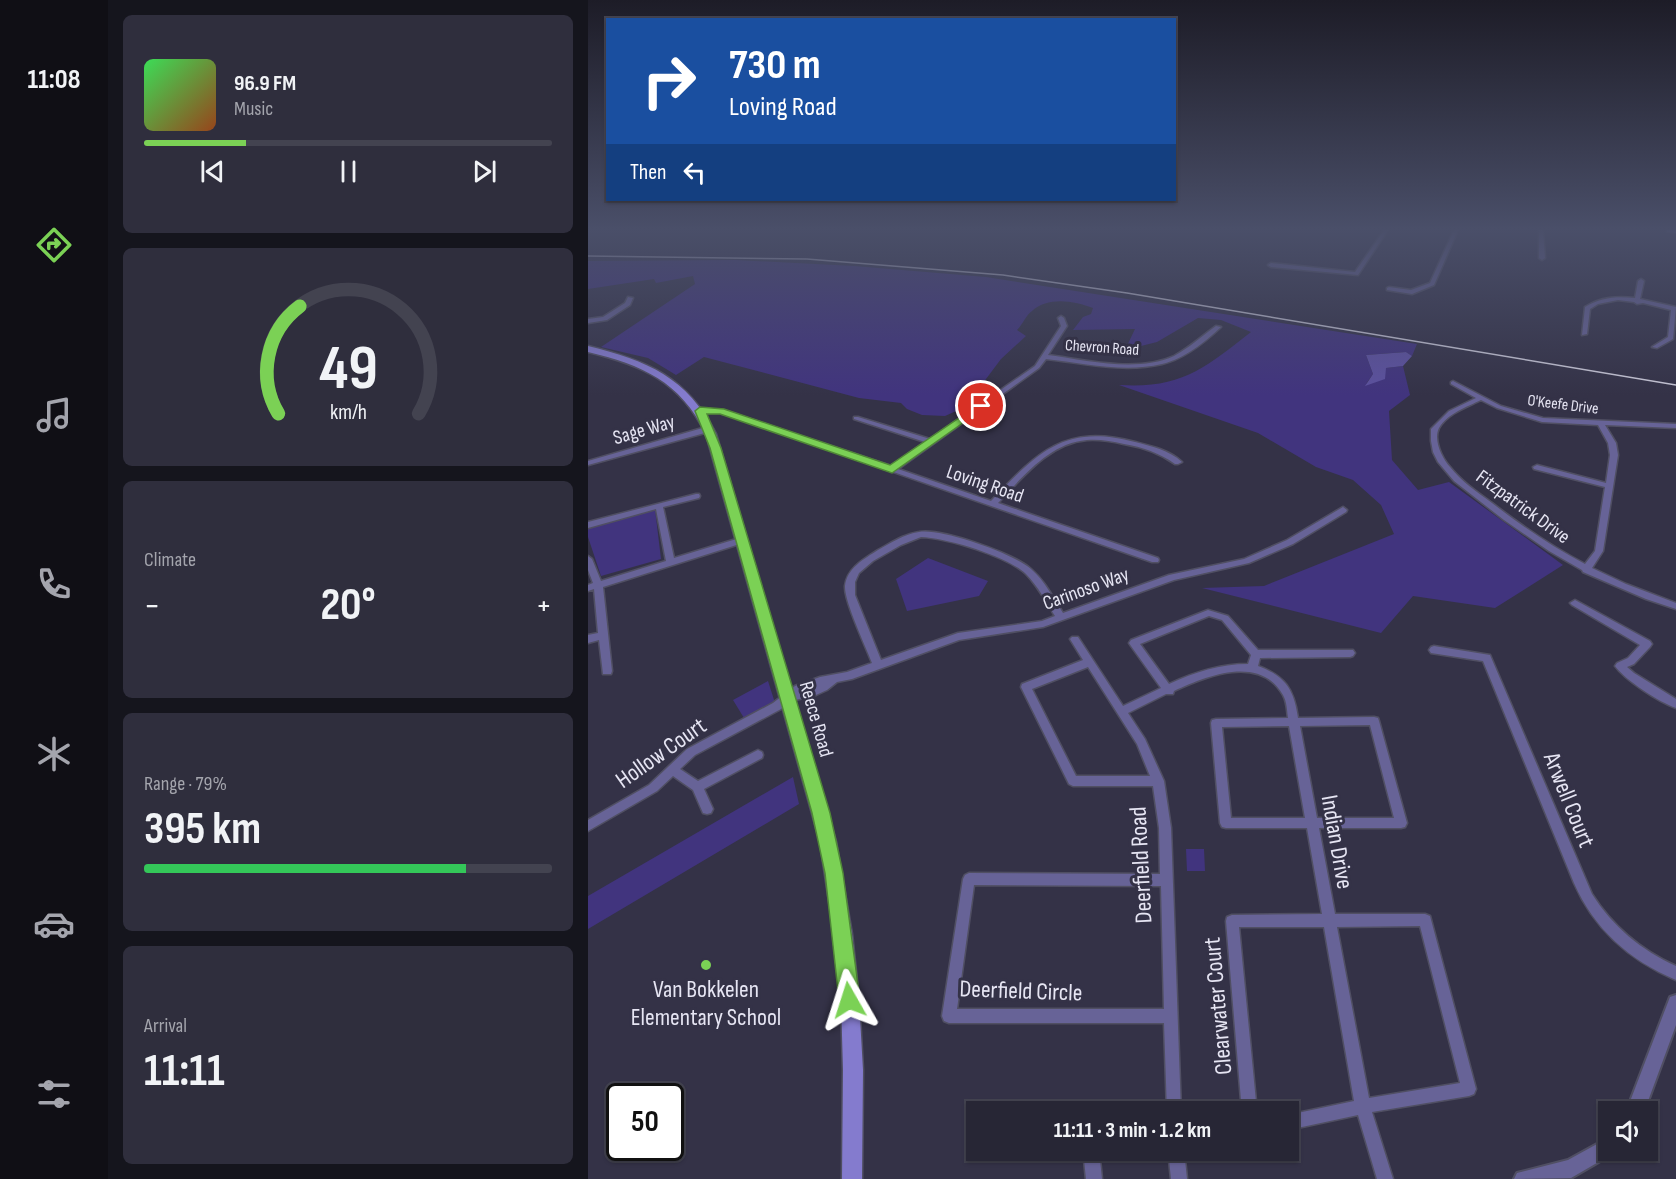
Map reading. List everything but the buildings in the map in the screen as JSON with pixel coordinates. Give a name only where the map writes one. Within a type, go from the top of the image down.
[{"type":"main road","name":"Reece Road","points":[[588,349],[632,361],[663,376],[679,388],[700,411],[709,429],[743,540],[828,842],[843,934],[853,1070],[852,1179]]},
{"type":"street","points":[[1389,289],[1412,292],[1429,285]]},
{"type":"street","points":[[1638,302],[1640,285]]},
{"type":"street","points":[[588,321],[608,318],[628,304],[630,298]]},
{"type":"street","points":[[1584,334],[1587,308],[1591,305],[1612,300],[1675,309],[1671,338],[1654,347]]},
{"type":"street","points":[[892,469],[928,441],[1032,372],[1046,357],[1064,326],[1061,318]]},
{"type":"street","name":"Chevron Road","points":[[1046,357],[1126,365],[1153,364],[1177,357],[1218,327]]},
{"type":"street","name":"O'Keefe Drive","points":[[1453,383],[1481,399],[1531,417],[1559,422],[1676,426]]},
{"type":"street","name":"Fitzpatrick Drive","points":[[1481,399],[1451,412],[1438,424],[1434,436],[1438,457],[1453,476],[1524,532],[1586,570],[1676,606]]},
{"type":"street","name":"Loving Road","points":[[700,411],[721,411],[1155,560]]},
{"type":"street","points":[[856,418],[928,441]]},
{"type":"street","points":[[1586,570],[1599,551],[1614,449],[1601,424]]},
{"type":"street","name":"Sage Way","points":[[588,463],[709,429]]},
{"type":"street","points":[[993,504],[1047,450],[1074,438],[1097,436],[1119,440],[1165,453],[1178,462]]},
{"type":"street","points":[[1537,467],[1609,486]]},
{"type":"street","points":[[588,525],[696,496]]},
{"type":"street","points":[[659,506],[670,561]]},
{"type":"street","name":"Carinoso Way","points":[[788,697],[802,696],[824,688],[833,680],[958,637],[1028,627],[1061,618],[1172,577],[1260,556],[1290,542],[1343,510]]},
{"type":"street","points":[[878,665],[850,595],[850,584],[862,564],[915,535],[941,536],[1017,563],[1033,576],[1061,618]]},
{"type":"street","points":[[593,586],[743,540]]},
{"type":"street","points":[[588,559],[603,635],[607,671]]},
{"type":"street","points":[[1575,603],[1647,644],[1631,661],[1620,666],[1630,676],[1676,704]]},
{"type":"street","points":[[1169,691],[1134,643],[1208,613],[1225,618],[1256,654],[1350,653]]},
{"type":"street","points":[[588,639],[603,635]]},
{"type":"street","name":"Deerfield Road","points":[[1075,639],[1141,742],[1158,781],[1164,817],[1174,1101]]},
{"type":"street","name":"Arwell Court","points":[[1434,650],[1487,658],[1580,883],[1596,916],[1609,931],[1676,973]]},
{"type":"street","points":[[1252,668],[1256,654]]},
{"type":"street","points":[[1089,662],[1026,687],[1073,781],[1158,781]]},
{"type":"street","name":"Indian Drive","points":[[1122,711],[1224,668],[1252,668],[1272,676],[1286,690],[1294,722],[1363,1107],[1384,1179]]},
{"type":"street","name":"Hollow Court","points":[[588,826],[640,797],[699,747],[777,706],[788,697]]},
{"type":"street","points":[[1374,721],[1401,823],[1312,823],[1226,824],[1216,723],[1374,721]]},
{"type":"street","points":[[697,787],[758,755]]},
{"type":"street","points":[[673,770],[697,787],[707,809]]},
{"type":"street","name":"Deerfield Circle","points":[[1167,880],[969,879],[949,1016],[1171,1016]]},
{"type":"street","points":[[1299,1121],[1469,1089],[1425,920],[1330,921]]},
{"type":"street","name":"Clearwater Court","points":[[1249,1101],[1233,921],[1330,921]]},
{"type":"street","points":[[1639,1101],[1676,1003]]},
{"type":"street","points":[[1523,1179],[1571,1168],[1598,1153]]},
{"type":"street","points":[[1092,1161],[1094,1179]]},
{"type":"street","points":[[1177,1161],[1179,1179]]},
{"type":"shaded area","points":[[588,285],[614,285],[588,289]]},
{"type":"shaded area","points":[[693,285],[1038,285],[1417,344],[1412,356],[1406,352],[1366,355],[1373,374],[1366,384],[1386,368],[1403,366],[1410,395],[1389,411],[1392,460],[1418,490],[1449,482],[1563,565],[1495,608],[1413,596],[1381,633],[1202,588],[1264,586],[1394,534],[1381,505],[1353,480],[1316,467],[1258,433],[1119,385],[1159,383],[1191,374],[1220,356],[1251,332],[1221,320],[1198,318],[1157,342],[1125,350],[1135,329],[1073,330],[1083,317],[1091,314],[1093,308],[1062,301],[1046,303],[1038,306],[1028,315],[1017,330],[1026,336],[1001,359],[965,407],[945,416],[922,415],[907,409],[901,403],[859,398],[704,357],[676,375],[648,358],[601,347]]},
{"type":"shaded area","points":[[1406,352],[1412,356],[1403,366],[1386,368],[1385,379],[1365,386],[1373,374],[1366,355]]},
{"type":"shaded area","points":[[655,509],[661,559],[601,576],[588,537],[588,527]]},
{"type":"shaded area","points":[[928,558],[988,581],[979,596],[907,611],[896,579]]},
{"type":"shaded area","points":[[768,681],[775,703],[744,718],[733,700]]},
{"type":"shaded area","points":[[793,777],[799,804],[588,929],[588,896]]},
{"type":"shaded area","points":[[1186,849],[1204,849],[1205,871],[1187,871]]},
{"type":"railway","points":[[1072,285],[1676,385]]},
{"type":"place","name":"Van Bokkelen Elementary School","points":[[706,965]]},
{"type":"route","points":[[849,1000],[834,873],[821,813],[716,448],[700,411],[721,411],[892,469],[928,441],[981,406]]}]
